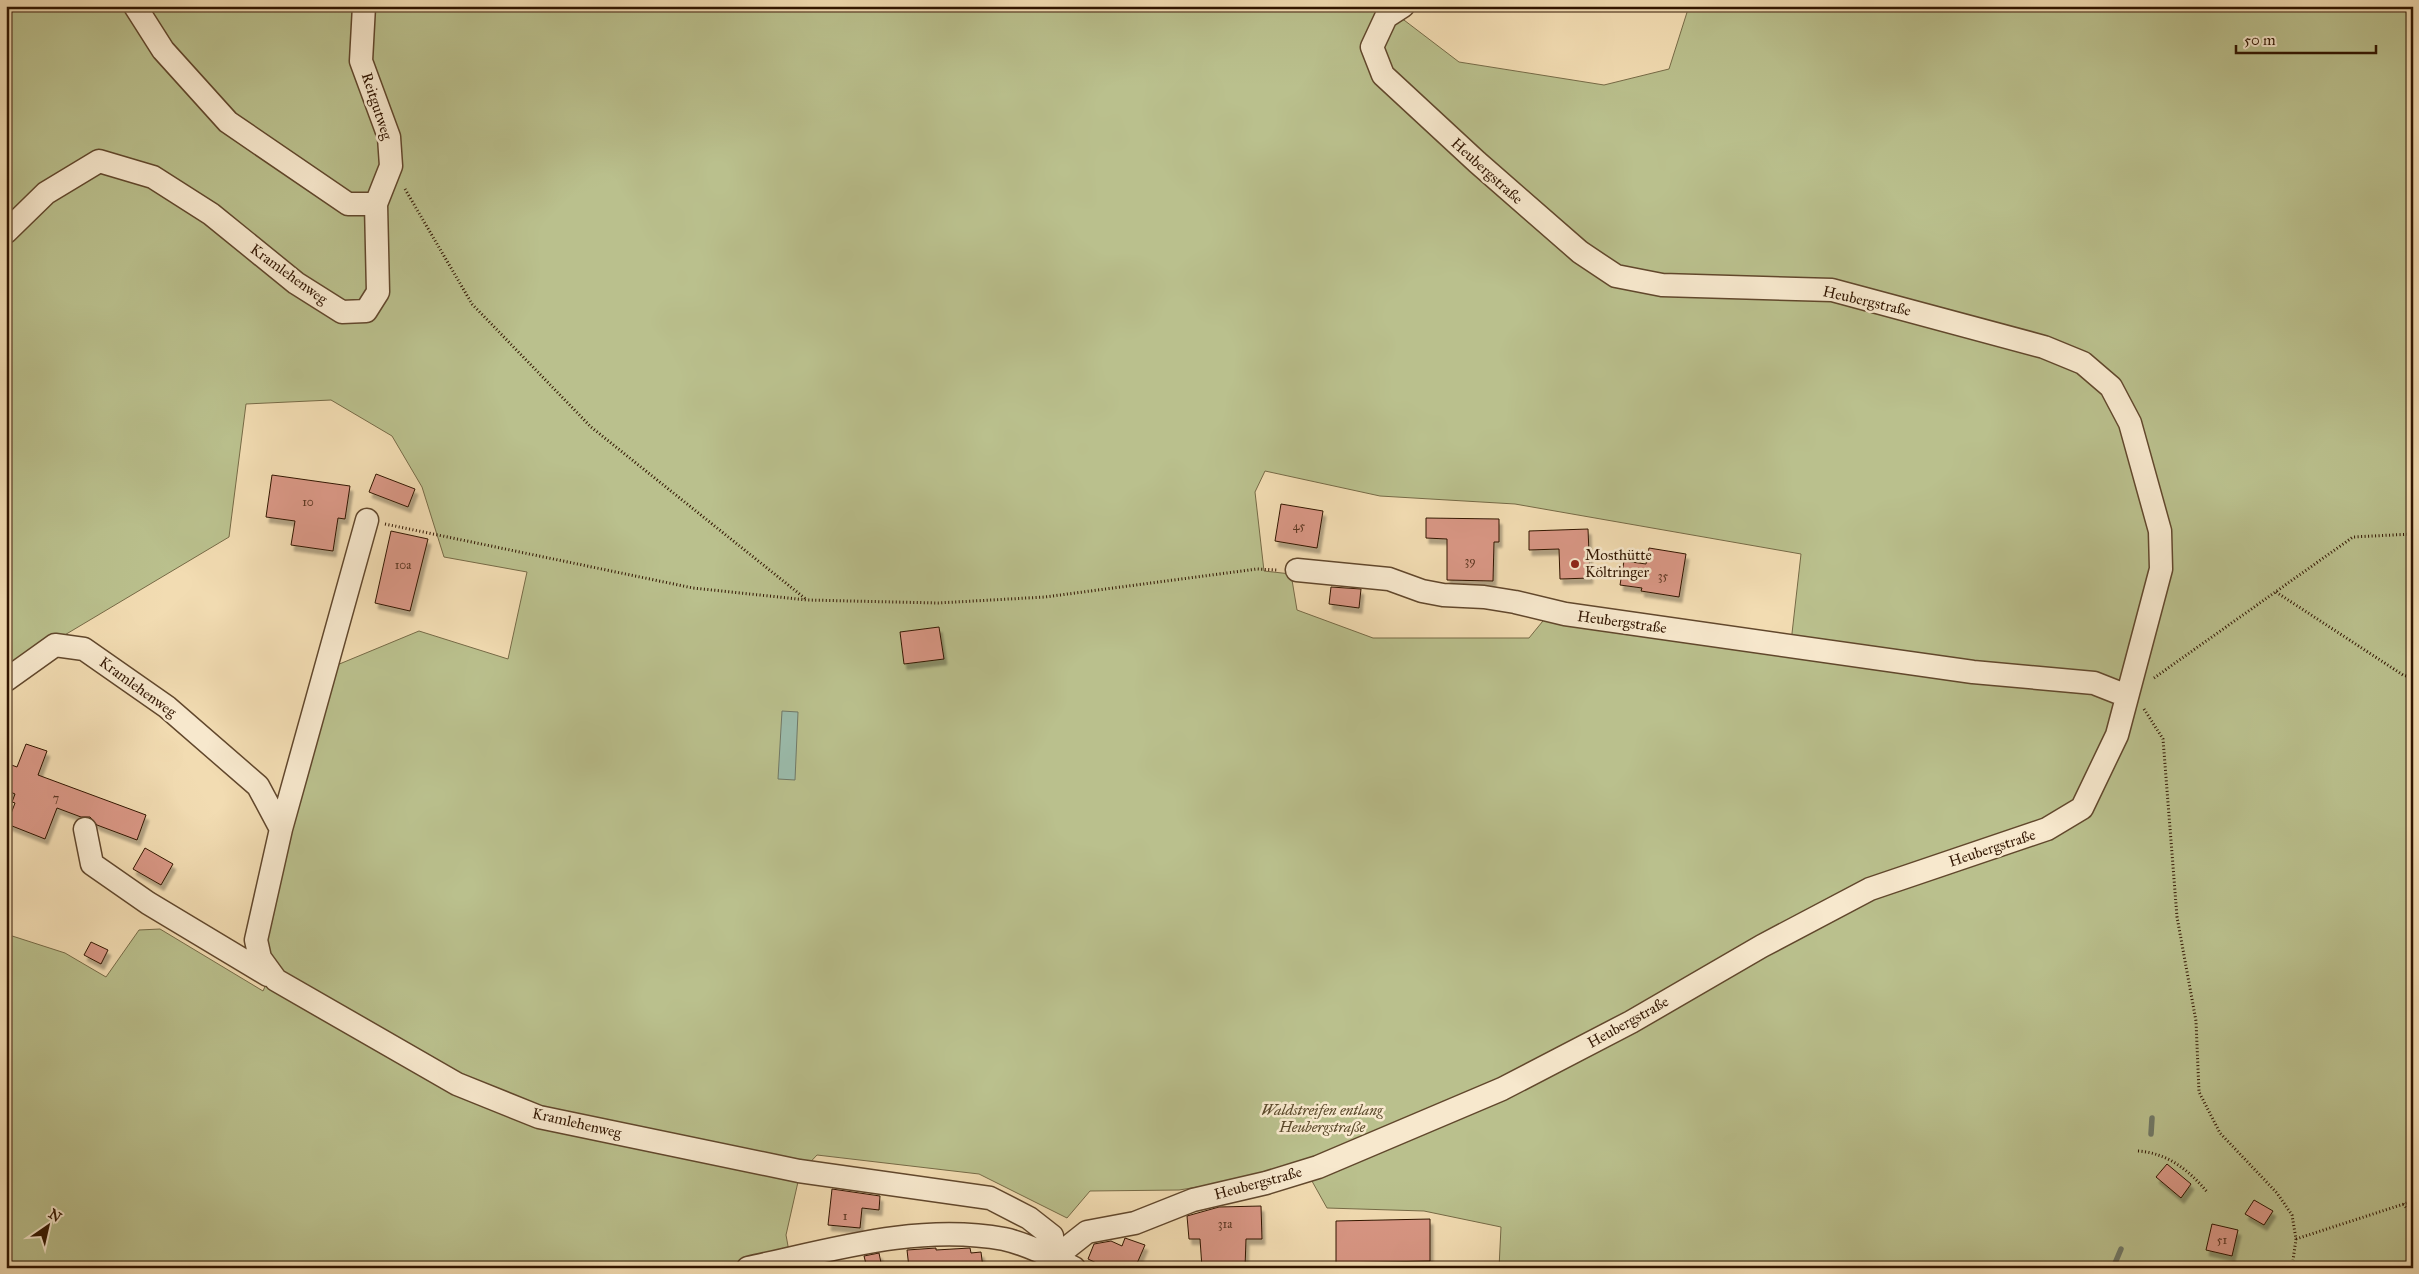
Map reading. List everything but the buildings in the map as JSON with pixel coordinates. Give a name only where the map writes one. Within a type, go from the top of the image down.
[{"type":"street","points":[[135,6],[163,50],[228,122],[348,204],[376,204]]},
{"type":"street","name":"Reitgutweg","points":[[364,6],[361,60],[389,137],[391,166],[376,204]]},
{"type":"street","name":"Heubergstraße","points":[[1054,1258],[1087,1232],[1134,1223],[1193,1200],[1266,1183],[1318,1167],[1502,1089],[1631,1022],[1762,946],[1870,889],[2047,829],[2082,808],[2117,735],[2161,569],[2160,531],[2130,423],[2111,387],[2083,363],[2044,346],[1832,290],[1662,285],[1616,276],[1580,252],[1477,162],[1384,75],[1372,47],[1386,17],[1403,6]]},
{"type":"street","name":"Kramlehenweg","points":[[6,232],[46,193],[99,161],[153,176],[211,214],[296,283],[342,312],[366,311],[378,292],[376,204]]},
{"type":"street","points":[[281,830],[367,520]]},
{"type":"street","name":"Heubergstraße","points":[[1297,570],[1389,579],[1422,591],[1443,595],[1492,598],[1565,614],[1944,668],[2094,683],[2127,696]]},
{"type":"street","name":"Kramlehenweg","points":[[6,680],[55,645],[84,649],[167,707],[258,786],[281,830],[256,940],[260,958],[276,980],[457,1084],[539,1117],[799,1171],[990,1198],[1029,1218],[1052,1236],[1054,1258]]},
{"type":"street","points":[[258,786],[293,786]]},
{"type":"street","points":[[85,830],[92,864],[148,903],[206,936],[276,980]]},
{"type":"street","points":[[748,1268],[848,1247],[933,1233],[1005,1239],[1074,1268]]},
{"type":"path","points":[[1479,6],[1486,8],[1522,6]]},
{"type":"path","points":[[391,166],[472,304],[591,427],[807,600]]},
{"type":"path","points":[[367,520],[694,588],[807,600],[938,603],[1035,598],[1258,569],[1297,570]]},
{"type":"path","points":[[2293,1260],[2296,1239],[2292,1214],[2276,1193],[2220,1133],[2199,1092],[2196,1021],[2177,917],[2163,739],[2148,711],[2127,696],[2353,537],[2413,534]]},
{"type":"path","points":[[2276,592],[2402,675],[2413,678]]},
{"type":"path","points":[[2138,1151],[2156,1152],[2175,1162],[2198,1180],[2208,1193]]},
{"type":"path","points":[[2296,1239],[2413,1201]]},
{"type":"path","points":[[2402,1204],[2413,1215]]},
{"type":"green space","name":"Waldstreifen entlang Heubergstraße","points":[[6,6],[1401,6],[1400,17],[1459,62],[1604,85],[1669,69],[1689,6],[2413,6],[2413,1268],[1499,1268],[1501,1227],[1424,1211],[1327,1208],[1308,1174],[1235,1181],[1179,1190],[1090,1191],[1067,1218],[979,1174],[817,1155],[800,1173],[786,1235],[792,1268],[6,1268],[6,934],[65,953],[106,977],[139,930],[160,929],[263,991],[273,969],[264,942],[268,910],[337,665],[419,631],[508,659],[527,572],[444,557],[422,487],[392,436],[331,400],[246,404],[229,537],[6,670]],"holes":[[[1265,471],[1380,496],[1515,504],[1801,554],[1790,651],[1547,616],[1529,638],[1373,638],[1297,610],[1291,574],[1264,571],[1255,492]]]},
{"type":"shaded area","points":[[782,711],[798,712],[795,780],[778,779]]},
{"type":"waterway","points":[[2151,1134],[2152,1118]]},
{"type":"waterway","points":[[2113,1268],[2121,1249]]},
{"type":"place","name":"Mosthütte Költringer","points":[[1575,564]]}]
